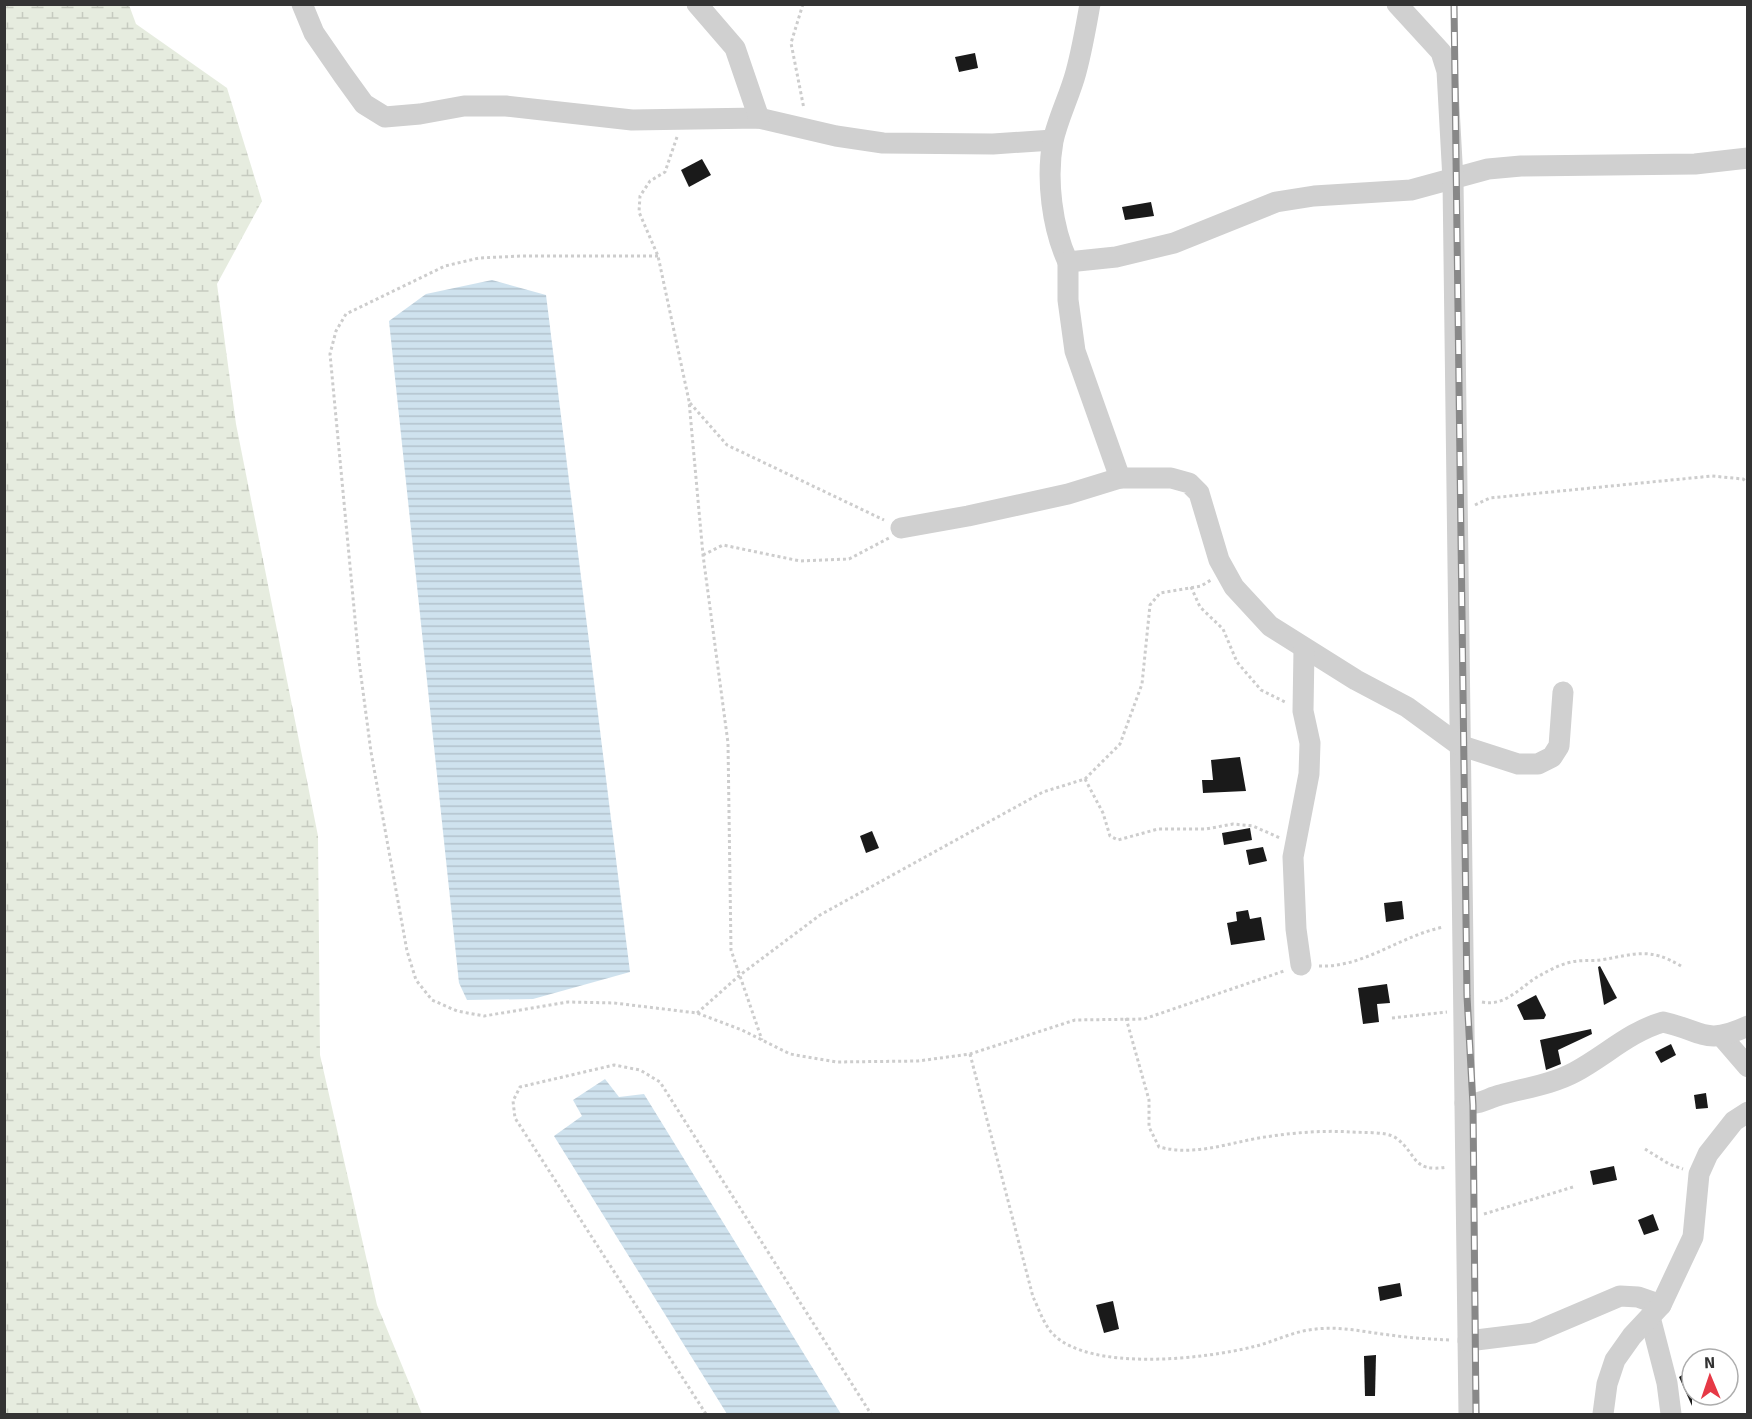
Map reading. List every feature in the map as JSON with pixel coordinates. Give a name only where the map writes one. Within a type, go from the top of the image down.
[{"type":"street","points":[[302,4],[314,33],[364,104],[385,117],[420,114],[464,106],[506,106],[632,120],[759,118],[883,143],[993,144],[1053,140]]},
{"type":"street","points":[[697,4],[735,48],[759,118]]},
{"type":"street","points":[[1090,4],[1076,72],[1053,140],[1051,157],[1055,219],[1060,244],[1068,262],[1068,300],[1075,351],[1120,478]]},
{"type":"street","points":[[1397,4],[1441,52],[1447,71],[1452,180],[1469,1414]]},
{"type":"street","points":[[1068,262],[1116,257],[1174,243],[1276,202],[1314,196],[1411,190],[1488,169],[1521,166],[1695,164],[1748,158]]},
{"type":"street","points":[[901,528],[1068,494],[1120,478],[1172,478],[1189,483],[1198,493],[1212,544],[1234,587],[1270,626],[1304,649],[1407,707],[1459,745],[1518,764],[1538,764],[1552,757],[1559,746],[1563,692]]},
{"type":"street","points":[[1301,965],[1296,929],[1294,844],[1310,774],[1310,743],[1303,711],[1304,649]]},
{"type":"street","points":[[1466,1103],[1473,1105],[1491,1097],[1560,1079],[1575,1072],[1620,1042],[1663,1022],[1711,1037],[1723,1038],[1748,1026]]},
{"type":"street","points":[[1723,1038],[1748,1067]]},
{"type":"street","points":[[1604,1414],[1607,1384],[1615,1359],[1655,1311],[1694,1237],[1699,1174],[1719,1138],[1734,1121],[1748,1112]]},
{"type":"street","points":[[1468,1341],[1533,1332],[1620,1296],[1638,1297],[1655,1311],[1671,1414]]},
{"type":"path","points":[[803,4],[791,43],[808,129]]},
{"type":"path","points":[[680,120],[676,147],[665,172],[650,181],[640,196],[639,212],[658,256],[689,401],[703,555],[728,743],[731,950],[763,1042]]},
{"type":"path","points":[[658,256],[479,258],[445,266],[346,314],[336,331],[330,354],[348,563],[371,752],[407,951],[416,980],[432,1000],[457,1011],[484,1016],[568,1002],[614,1003],[697,1013],[742,1030],[790,1054],[837,1062],[918,1061],[970,1054],[1075,1020],[1126,1018],[1149,1100],[1149,1127],[1160,1147],[1177,1151],[1189,1150],[1282,1134],[1348,1132],[1387,1134],[1396,1138],[1415,1162],[1424,1168],[1466,1164]]},
{"type":"path","points":[[689,401],[727,446],[901,528],[882,544],[849,559],[800,561],[723,545],[703,555]]},
{"type":"path","points":[[1456,511],[1490,498],[1712,476],[1743,479],[1748,483]]},
{"type":"path","points":[[697,1013],[740,975],[820,915],[1043,792],[1085,779],[1120,744],[1139,694],[1150,605],[1160,593],[1201,586],[1226,572]]},
{"type":"path","points":[[1191,587],[1200,607],[1223,628],[1237,662],[1261,690],[1303,711]]},
{"type":"path","points":[[1085,779],[1103,813],[1110,836],[1118,840],[1158,829],[1206,829],[1233,824],[1253,825],[1294,844]]},
{"type":"path","points":[[1392,1018],[1463,1003],[1488,1003],[1507,998],[1536,977],[1558,966],[1628,953],[1647,952],[1665,957],[1681,966]]},
{"type":"path","points":[[970,1054],[1033,1298],[1052,1333],[1074,1347],[1092,1354],[1173,1359],[1225,1353],[1309,1330],[1353,1328],[1390,1335],[1468,1341]]},
{"type":"path","points":[[706,1414],[515,1118],[513,1101],[520,1087],[614,1065],[640,1070],[660,1082],[871,1414]]},
{"type":"path","points":[[1645,1149],[1669,1164],[1699,1174]]},
{"type":"path","points":[[1467,1216],[1498,1212],[1574,1187]]},
{"type":"green space","points":[[5,4],[129,5],[136,24],[227,88],[262,201],[217,284],[236,424],[318,836],[320,1055],[377,1305],[422,1414],[5,1414]]},
{"type":"water","points":[[492,280],[546,295],[630,972],[533,999],[467,1000],[459,983],[389,321],[426,294]]},
{"type":"water","points":[[605,1079],[619,1097],[644,1094],[841,1414],[727,1414],[554,1136],[582,1116],[573,1100]]},
{"type":"building","points":[[975,53],[978,68],[959,72],[955,57]]},
{"type":"building","points":[[702,159],[711,175],[689,187],[681,170]]},
{"type":"building","points":[[1151,202],[1154,216],[1125,220],[1122,207]]},
{"type":"building","points":[[1240,757],[1246,791],[1203,793],[1202,780],[1213,780],[1211,760]]},
{"type":"building","points":[[1250,828],[1252,840],[1224,845],[1222,833]]},
{"type":"building","points":[[872,831],[879,848],[866,853],[860,836]]},
{"type":"building","points":[[1263,847],[1267,861],[1249,865],[1246,850]]},
{"type":"building","points":[[1402,901],[1404,919],[1386,922],[1384,903]]},
{"type":"building","points":[[1248,910],[1250,919],[1261,917],[1265,940],[1231,945],[1227,923],[1237,921],[1236,912]]},
{"type":"building","points":[[1600,966],[1617,998],[1604,1005],[1598,967]]},
{"type":"building","points":[[1387,984],[1390,1003],[1377,1004],[1379,1022],[1363,1024],[1358,988]]},
{"type":"building","points":[[1536,995],[1546,1015],[1544,1019],[1524,1020],[1517,1005]]},
{"type":"building","points":[[1591,1029],[1592,1034],[1558,1050],[1561,1064],[1546,1070],[1540,1040]]},
{"type":"building","points":[[1671,1044],[1676,1055],[1661,1063],[1655,1052]]},
{"type":"building","points":[[1706,1093],[1708,1108],[1696,1109],[1694,1095]]},
{"type":"building","points":[[1614,1166],[1617,1180],[1593,1185],[1590,1171]]},
{"type":"building","points":[[1653,1214],[1659,1230],[1644,1235],[1638,1220]]},
{"type":"building","points":[[1400,1283],[1402,1296],[1380,1301],[1378,1287]]},
{"type":"building","points":[[1113,1301],[1119,1329],[1104,1333],[1096,1305]]},
{"type":"building","points":[[1376,1355],[1375,1396],[1365,1396],[1364,1356]]},
{"type":"railway","points":[[1454,4],[1467,996],[1473,1105],[1476,1414]]}]
